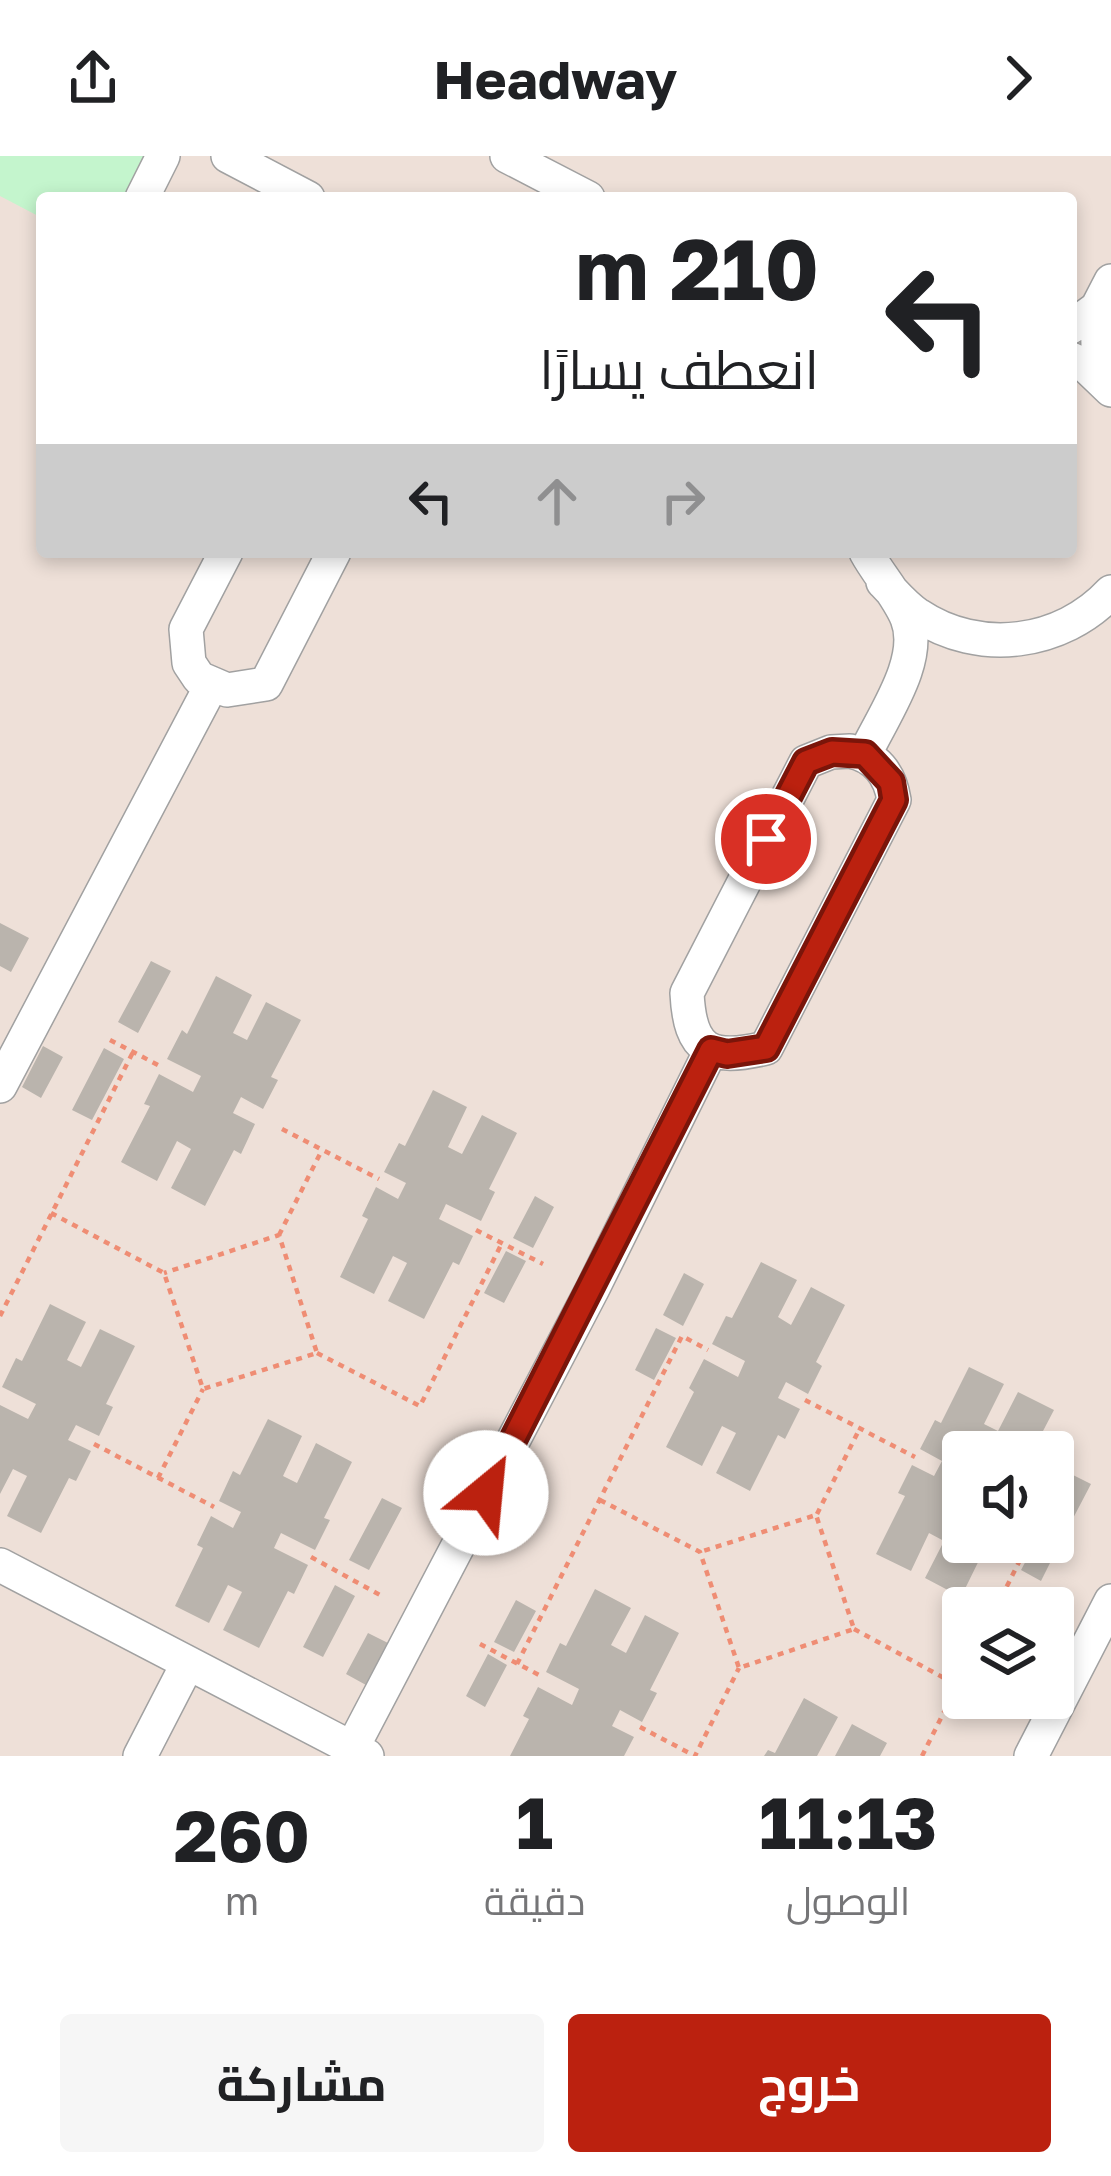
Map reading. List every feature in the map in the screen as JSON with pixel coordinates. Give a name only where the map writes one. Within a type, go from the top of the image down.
[{"type":"lane","points":[[145,192],[163,156]]},
{"type":"lane","points":[[232,157],[297,192]]},
{"type":"lane","points":[[522,161],[577,192]]},
{"type":"lane","points":[[1093,305],[1098,345],[1111,386]]},
{"type":"lane","points":[[1077,362],[1111,386]]},
{"type":"lane","points":[[223,558],[187,629],[189,663],[199,678],[227,690],[266,684],[331,558]]},
{"type":"lane","points":[[865,754],[905,670],[911,640],[907,618],[869,558]]},
{"type":"lane","points":[[883,582],[917,615],[960,635],[1006,641],[1052,633],[1106,605]]},
{"type":"lane","points":[[905,670],[936,651],[981,637]]},
{"type":"lane","points":[[0,1086],[211,686]]},
{"type":"lane","points":[[832,752],[865,754],[891,782],[894,800],[777,1027],[766,1048],[727,1054],[711,1050],[688,1027],[687,993],[806,762],[832,752]]},
{"type":"lane","points":[[0,1565],[356,1753],[711,1050]]},
{"type":"lane","points":[[1031,1756],[1111,1601]]},
{"type":"lane","points":[[140,1756],[188,1663]]},
{"type":"path","points":[[110,1040],[160,1066]]},
{"type":"path","points":[[0,1316],[133,1052]]},
{"type":"path","points":[[282,1129],[379,1179]]},
{"type":"path","points":[[317,1353],[279,1235],[322,1150]]},
{"type":"path","points":[[50,1213],[164,1273],[202,1389],[158,1478]]},
{"type":"path","points":[[476,1230],[543,1264]]},
{"type":"path","points":[[164,1273],[279,1235]]},
{"type":"path","points":[[202,1389],[317,1353],[420,1406],[502,1243]]},
{"type":"path","points":[[518,1664],[682,1336],[708,1350]]},
{"type":"path","points":[[806,1400],[915,1457]]},
{"type":"path","points":[[860,1428],[816,1515],[854,1629],[942,1677]]},
{"type":"path","points":[[94,1444],[214,1507]]},
{"type":"path","points":[[599,1500],[700,1552],[740,1668]]},
{"type":"path","points":[[700,1552],[816,1515]]},
{"type":"path","points":[[311,1557],[380,1595]]},
{"type":"path","points":[[640,1727],[695,1756],[740,1668],[854,1629]]},
{"type":"path","points":[[480,1643],[541,1676]]},
{"type":"path","points":[[922,1756],[942,1715]]},
{"type":"shaded area","points":[[0,156],[1111,156],[1111,1756],[0,1756]]},
{"type":"green space","points":[[0,156],[148,156],[129,192],[36,192],[36,215],[0,196]]},
{"type":"building","points":[[0,923],[29,938],[11,972],[0,966]]},
{"type":"building","points":[[151,961],[171,971],[138,1033],[118,1022]]},
{"type":"building","points":[[216,976],[252,995],[233,1033],[247,1040],[266,1002],[301,1020],[271,1077],[278,1080],[263,1109],[241,1097],[233,1113],[255,1124],[241,1154],[234,1150],[205,1206],[171,1188],[191,1149],[177,1141],[157,1181],[121,1162],[150,1106],[144,1104],[159,1074],[193,1092],[201,1076],[167,1059],[182,1030],[187,1034]]},
{"type":"building","points":[[43,1046],[63,1057],[41,1098],[22,1087]]},
{"type":"building","points":[[104,1048],[124,1059],[92,1120],[72,1110]]},
{"type":"building","points":[[433,1090],[467,1107],[448,1147],[462,1154],[482,1115],[517,1133],[489,1189],[495,1192],[481,1221],[446,1204],[439,1219],[473,1236],[459,1265],[453,1262],[424,1319],[388,1301],[407,1263],[393,1256],[374,1294],[340,1277],[368,1219],[362,1216],[376,1187],[398,1199],[406,1183],[384,1172],[399,1143],[405,1146]]},
{"type":"building","points":[[535,1196],[554,1207],[533,1248],[513,1238]]},
{"type":"building","points":[[506,1251],[526,1261],[504,1303],[484,1293]]},
{"type":"building","points":[[761,1262],[797,1280],[778,1317],[791,1325],[811,1287],[845,1305],[816,1362],[822,1366],[808,1394],[786,1382],[778,1398],[800,1409],[785,1439],[778,1435],[750,1491],[716,1473],[736,1433],[722,1426],[702,1466],[666,1447],[694,1392],[689,1388],[704,1359],[738,1377],[745,1361],[712,1344],[726,1316],[732,1318]]},
{"type":"building","points":[[684,1273],[704,1284],[683,1326],[663,1315]]},
{"type":"building","points":[[50,1304],[86,1322],[67,1360],[81,1367],[100,1329],[135,1346],[106,1404],[113,1407],[99,1436],[76,1425],[68,1440],[91,1451],[76,1481],[69,1478],[41,1533],[7,1516],[27,1476],[13,1469],[0,1494],[0,1405],[28,1419],[36,1404],[2,1387],[16,1358],[22,1361]]},
{"type":"building","points":[[656,1328],[676,1338],[654,1380],[635,1370]]},
{"type":"building","points":[[969,1367],[1004,1384],[984,1424],[998,1431],[942,1431],[942,1461],[920,1449],[935,1420],[941,1423]]},
{"type":"building","points":[[1018,1392],[1054,1410],[1043,1431],[998,1431]]},
{"type":"building","points":[[268,1419],[302,1436],[283,1476],[297,1483],[316,1443],[352,1462],[324,1518],[330,1520],[315,1550],[281,1533],[274,1548],[308,1565],[294,1594],[288,1591],[259,1648],[223,1630],[242,1592],[228,1585],[209,1623],[175,1606],[203,1548],[197,1545],[211,1516],[233,1528],[241,1512],[219,1501],[233,1471],[240,1475]]},
{"type":"building","points":[[942,1461],[942,1540],[929,1533],[911,1571],[876,1554],[905,1496],[898,1493],[912,1465],[934,1476]]},
{"type":"building","points":[[1074,1476],[1091,1484],[1074,1516]]},
{"type":"building","points":[[382,1498],[402,1508],[369,1570],[349,1560]]},
{"type":"building","points":[[942,1545],[942,1563],[978,1563],[966,1587],[942,1587],[925,1578]]},
{"type":"building","points":[[1025,1563],[1050,1563],[1041,1581],[1021,1570]]},
{"type":"building","points":[[335,1585],[355,1596],[323,1657],[303,1647]]},
{"type":"building","points":[[595,1589],[631,1608],[611,1645],[626,1653],[645,1615],[679,1633],[650,1690],[657,1693],[642,1722],[620,1710],[612,1726],[634,1737],[624,1756],[510,1756],[529,1719],[523,1716],[538,1687],[572,1705],[579,1689],[546,1672],[560,1643],[566,1646]]},
{"type":"building","points":[[516,1600],[536,1611],[514,1652],[494,1642]]},
{"type":"building","points":[[368,1633],[388,1643],[366,1685],[346,1674]]},
{"type":"building","points":[[488,1654],[507,1665],[485,1707],[466,1696]]},
{"type":"building","points":[[804,1698],[838,1717],[817,1756],[764,1756],[768,1750],[775,1753]]},
{"type":"building","points":[[852,1724],[887,1743],[880,1756],[835,1756]]},
{"type":"route","points":[[486,1493],[711,1050],[727,1054],[766,1048],[894,800],[891,782],[865,754],[832,752],[806,762],[766,839]]}]
